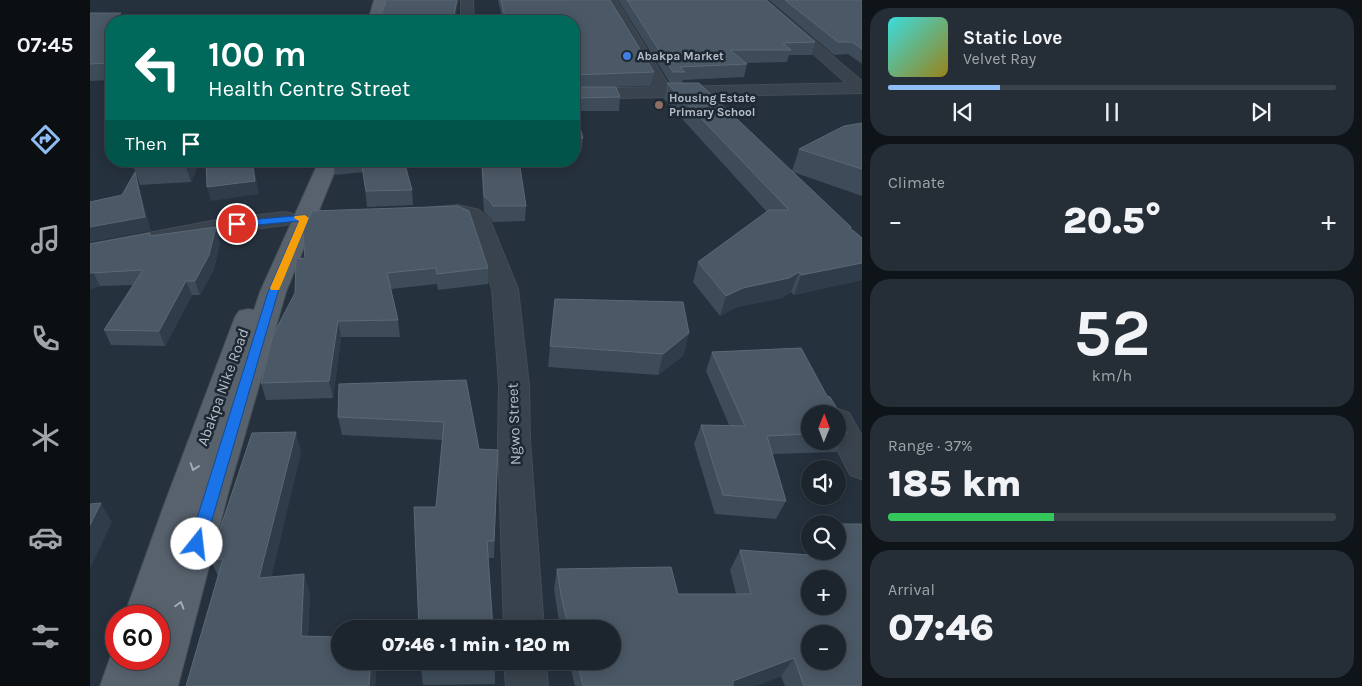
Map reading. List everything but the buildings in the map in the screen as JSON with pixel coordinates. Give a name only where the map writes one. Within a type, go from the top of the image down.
[{"type":"main road","points":[[364,15],[368,0]]},
{"type":"main road","points":[[376,15],[380,0]]},
{"type":"main road","name":"Abakpa Nike Road","points":[[148,605],[224,379],[304,218],[311,167]]},
{"type":"main road","name":"Abakpa Nike Road","points":[[158,686],[212,490],[273,292],[326,167]]},
{"type":"main road","points":[[121,686],[126,670]]},
{"type":"street","points":[[467,0],[468,15]]},
{"type":"street","points":[[610,0],[665,92]]},
{"type":"street","points":[[759,0],[862,88]]},
{"type":"street","points":[[580,94],[862,88]]},
{"type":"street","name":"Ngwo Street","points":[[410,214],[458,212],[471,215],[481,223],[505,290],[514,385],[514,440],[524,620]]},
{"type":"street","points":[[90,251],[194,230],[304,218]]},
{"type":"street","points":[[846,436],[862,466]]},
{"type":"street","points":[[526,670],[527,686]]},
{"type":"slow traffic","points":[[275,288],[305,218],[299,218]]},
{"type":"place","name":"Abakpa Market","points":[[627,56]]},
{"type":"place","name":"Housing Estate Primary School","points":[[659,105]]},
{"type":"route","points":[[197,544],[273,292],[305,218],[237,224]]}]
